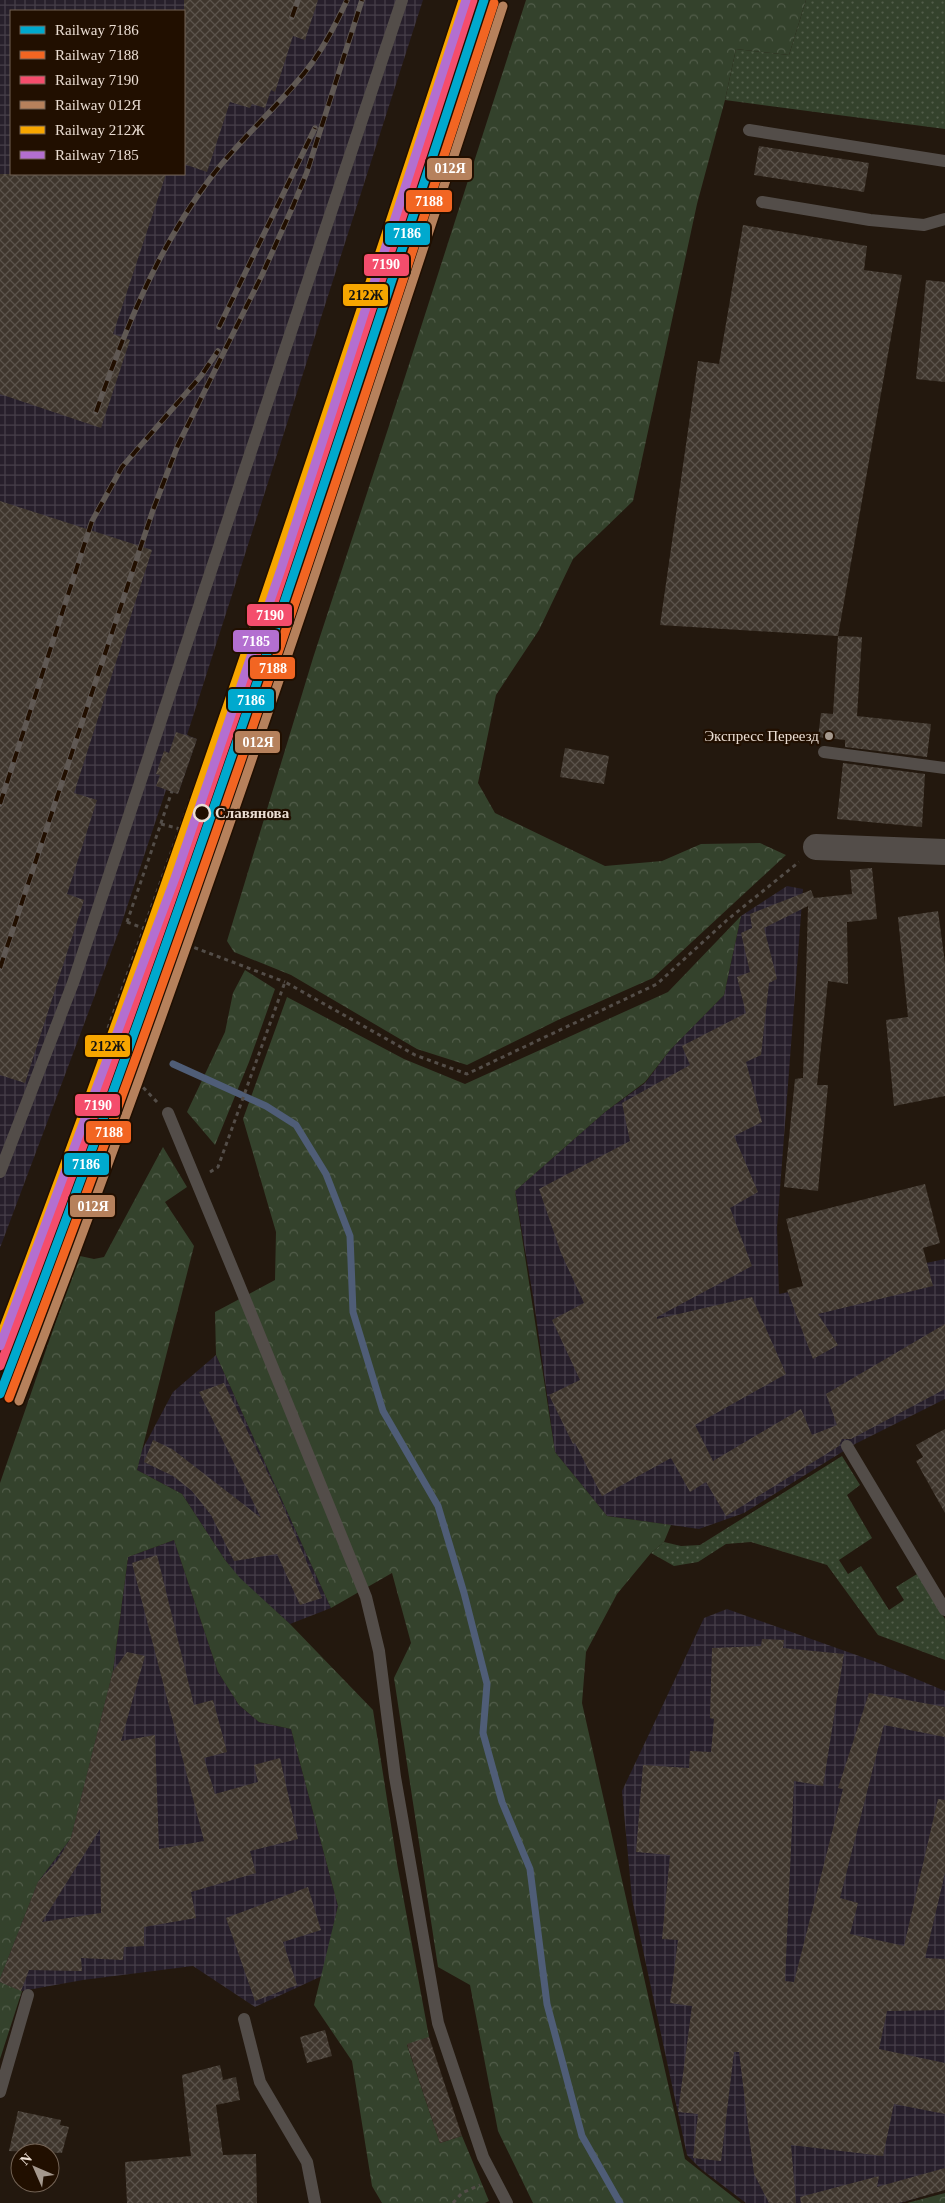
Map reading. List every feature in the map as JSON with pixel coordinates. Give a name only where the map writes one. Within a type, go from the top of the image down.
[{"type":"street","points":[[816,847],[945,852]]},
{"type":"lane","points":[[0,1172],[73,984],[402,0]]},
{"type":"lane","points":[[749,130],[945,161]]},
{"type":"lane","points":[[762,202],[870,220],[924,225],[945,219]]},
{"type":"lane","points":[[824,752],[945,768]]},
{"type":"lane","points":[[168,1114],[366,1597],[379,1651],[395,1776],[438,2023],[483,2157],[507,2203]]},
{"type":"lane","points":[[847,1446],[945,1610]]},
{"type":"lane","points":[[0,2092],[28,1995]]},
{"type":"lane","points":[[244,2018],[260,2082],[307,2162],[315,2203]]},
{"type":"path","points":[[108,1028],[207,753]]},
{"type":"path","points":[[168,1114],[138,1082],[252,755]]},
{"type":"path","points":[[172,792],[127,922],[285,982],[416,1055],[467,1074],[657,984],[727,920],[791,869]]},
{"type":"path","points":[[161,824],[180,829]]},
{"type":"path","points":[[218,1167],[285,982]]},
{"type":"path","points":[[454,2203],[462,2193],[494,2179]]},
{"type":"shaded area","points":[[0,0],[423,0],[187,735],[197,739],[178,794],[166,790],[119,931],[0,1248]]},
{"type":"shaded area","points":[[787,886],[803,889],[777,1228],[779,1294],[945,1259],[945,1399],[855,1444],[744,1513],[699,1529],[607,1516],[555,1452],[534,1302],[515,1191],[605,1112],[645,1083],[670,1050],[724,995],[741,916]]},
{"type":"shaded area","points":[[216,1355],[331,1608],[290,1624],[240,1579],[225,1560],[182,1494],[137,1470],[141,1452],[173,1392]]},
{"type":"shaded area","points":[[174,1540],[218,1672],[239,1705],[259,1722],[291,1729],[338,1906],[322,1976],[255,2007],[193,1966],[83,1980],[22,1991],[0,1982],[0,1979],[38,1882],[71,1838],[113,1671],[128,1557]]},
{"type":"shaded area","points":[[727,1609],[876,1662],[945,1691],[945,2189],[901,2203],[746,2203],[701,2169],[687,2155],[632,1899],[622,1791],[704,1618]]},
{"type":"green space","points":[[526,0],[806,0],[789,55],[736,49],[725,100],[697,204],[633,501],[573,559],[539,630],[496,695],[478,783],[495,813],[605,866],[662,861],[701,844],[760,843],[786,855],[653,978],[558,1020],[467,1065],[417,1049],[291,975],[234,952],[227,941],[313,658]]},
{"type":"green space","points":[[806,0],[945,0],[945,129],[725,100],[736,49],[789,55]]},
{"type":"green space","points":[[741,916],[724,995],[670,1050],[645,1082],[605,1112],[515,1191],[555,1452],[607,1516],[671,1525],[664,1542],[651,1553],[617,1594],[586,1652],[582,1703],[685,2159],[741,2203],[533,2203],[498,2131],[470,1985],[438,1967],[394,1678],[411,1643],[392,1573],[331,1608],[216,1355],[215,1312],[275,1280],[276,1232],[243,1119],[287,997],[404,1059],[465,1084],[668,992]]},
{"type":"green space","points":[[245,970],[275,989],[249,1062],[215,1145],[187,1112],[225,1032],[233,993]]},
{"type":"green space","points":[[163,1147],[187,1187],[165,1202],[194,1246],[137,1470],[182,1494],[225,1560],[240,1578],[290,1624],[373,1710],[397,1863],[429,2037],[407,2045],[440,2143],[462,2136],[489,2201],[485,2203],[382,2203],[372,2186],[352,2061],[314,2005],[338,1906],[291,1729],[259,1722],[239,1705],[218,1672],[174,1540],[128,1557],[113,1671],[71,1838],[38,1882],[0,1979],[0,1483],[75,1266],[80,1256],[94,1259],[104,1257]]},
{"type":"green space","points":[[842,1456],[860,1485],[847,1495],[872,1538],[839,1560],[848,1574],[861,1566],[889,1610],[904,1600],[896,1587],[917,1574],[945,1619],[945,1660],[878,1635],[827,1565],[751,1542],[726,1544],[698,1562],[674,1566],[651,1553],[664,1542],[681,1546],[700,1545]]},
{"type":"green space","points":[[0,1982],[22,1991],[0,2059]]},
{"type":"green space","points":[[945,2193],[945,2203],[907,2203]]},
{"type":"building","points":[[184,0],[318,0],[305,40],[293,36],[275,92],[271,90],[265,108],[252,104],[250,108],[230,102],[207,172],[185,164]]},
{"type":"building","points":[[759,146],[869,163],[864,192],[754,175]]},
{"type":"building","points":[[0,174],[166,175],[113,334],[130,340],[101,428],[0,394]]},
{"type":"building","points":[[743,225],[867,246],[864,270],[902,275],[838,636],[660,625],[698,361],[719,364]]},
{"type":"building","points":[[926,280],[945,282],[945,382],[916,379]]},
{"type":"building","points":[[0,501],[152,550],[74,793],[97,800],[67,894],[84,900],[25,1083],[0,1075]]},
{"type":"building","points":[[838,636],[862,637],[857,716],[931,724],[927,757],[845,747],[845,740],[818,737],[821,713],[833,714]]},
{"type":"building","points":[[176,732],[197,739],[178,794],[156,786],[160,775],[156,774],[164,751],[169,753]]},
{"type":"building","points":[[565,748],[609,756],[604,784],[560,777]]},
{"type":"building","points":[[843,763],[925,774],[922,827],[837,819]]},
{"type":"building","points":[[872,868],[877,919],[847,922],[848,984],[828,981],[817,1085],[828,1085],[818,1191],[784,1187],[795,1079],[803,1078],[808,906],[764,928],[777,979],[769,983],[761,1055],[746,1062],[762,1122],[734,1136],[758,1192],[730,1208],[752,1266],[657,1317],[657,1319],[752,1297],[786,1374],[695,1425],[713,1461],[801,1409],[812,1435],[837,1425],[826,1394],[945,1324],[945,1389],[851,1439],[842,1439],[839,1446],[726,1516],[706,1482],[690,1492],[671,1458],[602,1496],[575,1443],[573,1444],[549,1395],[580,1380],[552,1320],[584,1303],[561,1253],[539,1189],[630,1141],[622,1103],[690,1065],[682,1046],[746,1013],[737,977],[750,972],[741,933],[752,928],[750,914],[811,890],[814,898],[852,894],[850,870]]},
{"type":"building","points":[[938,911],[945,963],[945,1096],[894,1106],[886,1020],[908,1017],[898,917]]},
{"type":"building","points":[[925,1184],[940,1243],[923,1248],[933,1286],[818,1314],[838,1345],[813,1359],[787,1290],[803,1286],[786,1219]]},
{"type":"building","points":[[224,1383],[277,1492],[322,1598],[300,1605],[277,1554],[234,1561],[211,1515],[192,1491],[173,1476],[144,1462],[153,1440],[172,1449],[261,1518],[199,1392]]},
{"type":"building","points":[[945,1429],[945,1513],[916,1461],[923,1457],[916,1445]]},
{"type":"building","points":[[157,1555],[194,1705],[213,1700],[227,1752],[204,1758],[215,1794],[258,1782],[254,1765],[280,1758],[298,1839],[250,1851],[256,1873],[191,1892],[196,1918],[144,1927],[144,1946],[124,1947],[123,1960],[81,1958],[82,1971],[29,1970],[21,1991],[0,1982],[0,1979],[38,1882],[57,1861],[71,1838],[113,1671],[127,1652],[145,1656],[121,1741],[155,1735],[159,1849],[204,1841],[132,1563]],"holes":[[[100,1829],[101,1913],[42,1922]]]},
{"type":"building","points":[[762,1639],[784,1640],[783,1648],[844,1654],[823,1786],[794,1781],[785,1981],[794,1982],[843,1789],[838,1788],[869,1693],[945,1707],[945,1737],[884,1725],[840,1898],[858,1903],[850,1934],[904,1946],[938,1799],[945,1800],[945,1873],[925,1958],[945,1959],[945,2010],[887,2011],[879,2049],[945,2063],[945,2114],[894,2104],[883,2156],[791,2145],[796,2203],[769,2203],[754,2174],[739,2052],[734,2052],[721,2161],[693,2158],[698,2114],[678,2112],[692,2006],[670,2003],[678,1940],[662,1939],[670,1855],[636,1852],[643,1765],[689,1768],[690,1751],[711,1752],[714,1719],[710,1718],[712,1648],[761,1646]]},
{"type":"building","points":[[308,1887],[321,1930],[283,1942],[297,1985],[255,2001],[226,1918]]},
{"type":"building","points":[[325,2030],[332,2056],[307,2063],[300,2037]]},
{"type":"building","points":[[429,2037],[462,2136],[440,2143],[407,2044]]},
{"type":"building","points":[[220,2065],[223,2080],[236,2077],[240,2100],[216,2105],[223,2155],[256,2154],[257,2203],[127,2203],[125,2162],[191,2156],[182,2075]]},
{"type":"building","points":[[18,2111],[61,2120],[60,2125],[69,2127],[62,2153],[60,2153],[60,2143],[11,2143]]},
{"type":"building","points":[[945,2168],[945,2190],[899,2203],[801,2203],[800,2197],[879,2176],[877,2187]]},
{"type":"waterway","points":[[173,1064],[266,1106],[296,1125],[326,1174],[350,1236],[353,1312],[383,1411],[438,1506],[464,1593],[487,1684],[483,1733],[502,1802],[530,1869],[547,2004],[582,2136],[620,2203]]},
{"type":"railway","points":[[292,17],[298,0]]},
{"type":"railway","points":[[96,412],[118,351],[144,292],[173,235],[190,207],[221,165],[312,63],[331,32],[347,0]]},
{"type":"railway","points":[[0,968],[153,510],[178,445],[262,275],[307,172],[362,0]]},
{"type":"railway","points":[[219,327],[315,128]]},
{"type":"railway","points":[[0,804],[92,521],[122,467],[201,376],[218,351]]},
{"type":"rail line","name":"212Ж","points":[[0,1338],[122,1006],[239,672],[463,0]]},
{"type":"rail line","name":"7185","points":[[0,1346],[175,878],[281,569],[466,0]]},
{"type":"rail line","name":"7190","points":[[0,1366],[126,1028],[186,857],[361,344],[473,0]]},
{"type":"rail line","name":"7186","points":[[0,1394],[129,1048],[191,874],[369,350],[484,0]]},
{"type":"rail line","name":"7188","points":[[9,1398],[138,1052],[200,878],[379,354],[494,3]]},
{"type":"rail line","name":"012Я","points":[[19,1401],[148,1055],[210,881],[388,357],[503,6]]},
{"type":"place","name":"Экспресс Переезд","points":[[829,736]]},
{"type":"place","name":"Славянова","points":[[202,813]]}]
